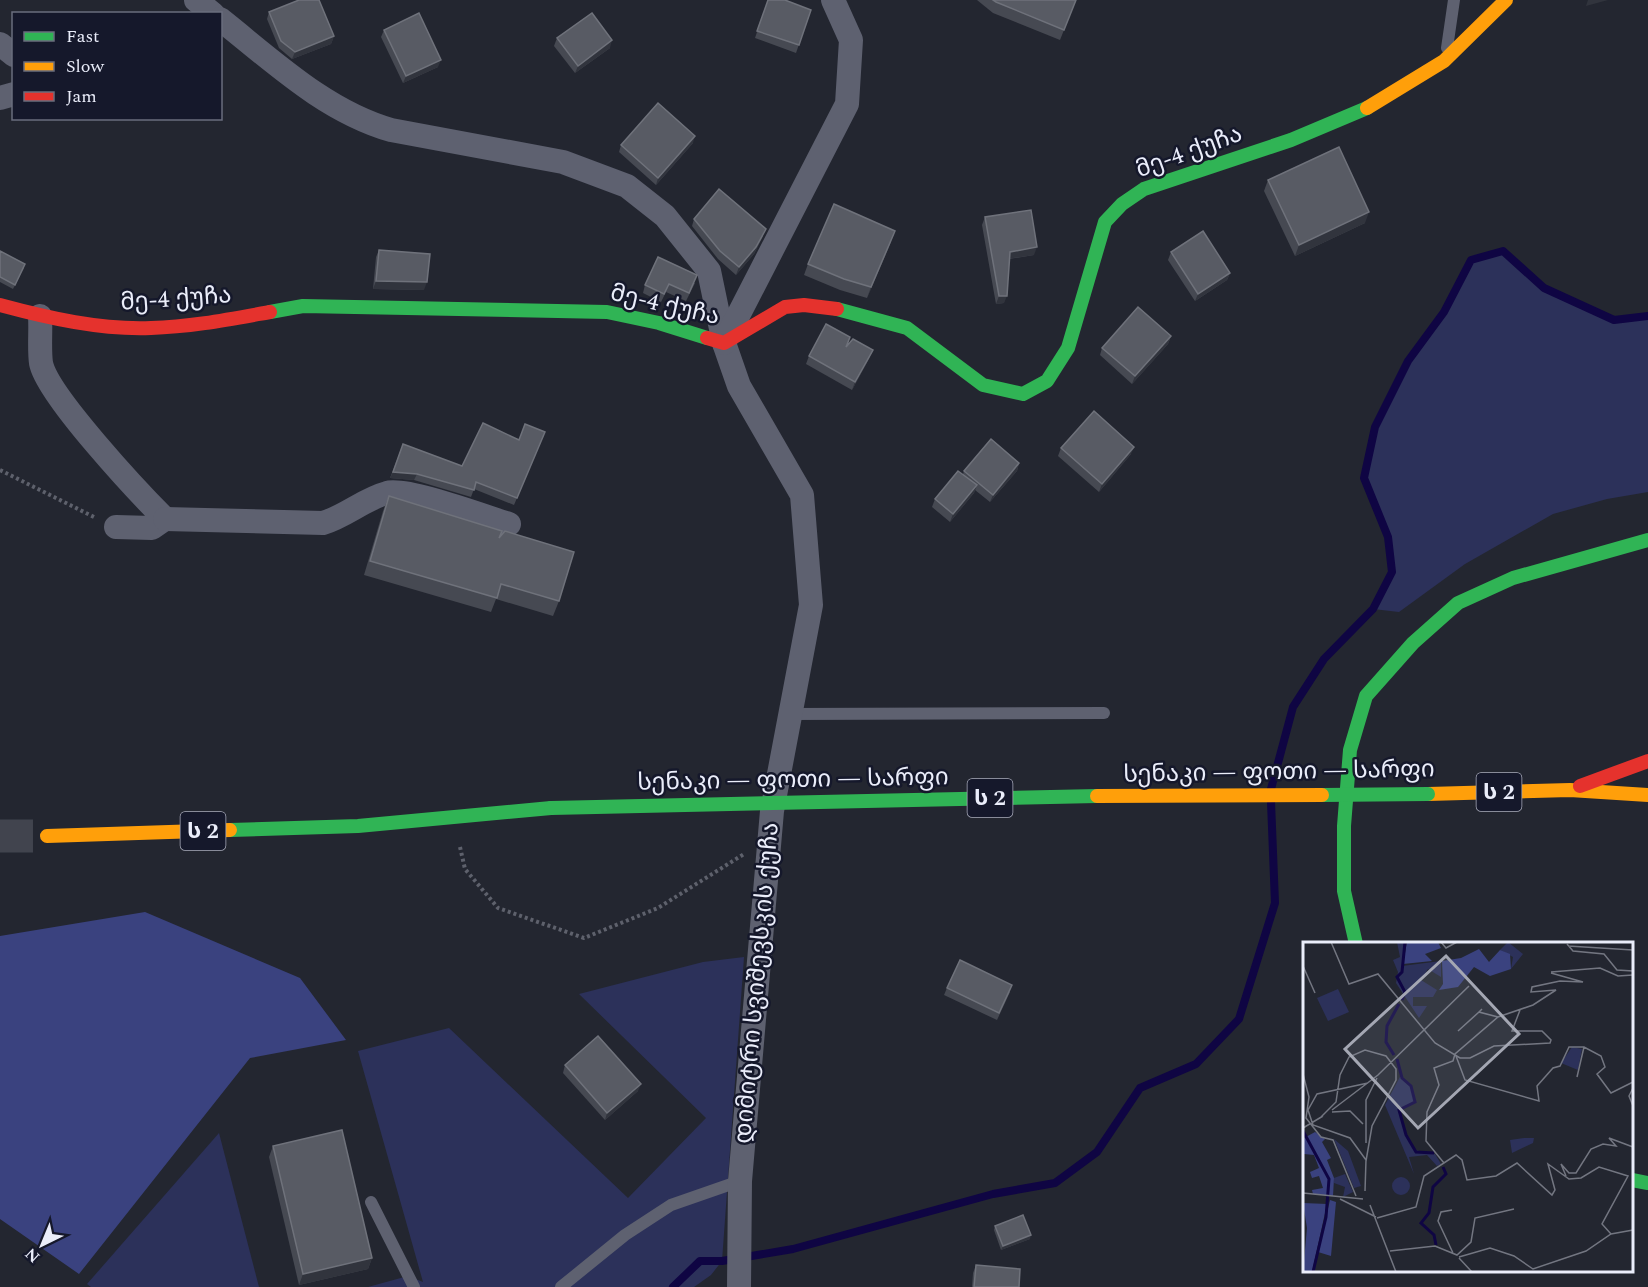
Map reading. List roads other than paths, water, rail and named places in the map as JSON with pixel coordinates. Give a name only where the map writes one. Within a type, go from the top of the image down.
[{"type":"main road","name":"მე-4 ქუჩა","points":[[0,305],[40,316],[103,325],[150,328],[226,320],[303,306],[607,312],[659,323],[724,343],[785,307],[804,305],[838,309],[907,328],[983,385],[1023,394],[1047,381],[1068,348],[1105,222],[1122,204],[1144,189],[1291,140],[1376,104],[1444,61],[1506,0]]},
{"type":"main road","points":[[1356,942],[1344,891],[1344,826],[1350,750],[1366,696],[1413,643],[1458,603],[1513,578],[1612,548],[1648,540]]},
{"type":"main road","points":[[1570,790],[1648,761]]},
{"type":"main road","name":"სენაკი — ფოთი — სარფი","points":[[47,836],[358,826],[551,808],[1058,796],[1428,794],[1570,790],[1648,795]]},
{"type":"main road","points":[[1633,1180],[1648,1183]]},
{"type":"street","points":[[196,0],[211,12]]},
{"type":"street","points":[[724,343],[847,104],[851,40],[833,0]]},
{"type":"street","name":"დიმიტრი სვიშევსკის ქუჩა","points":[[222,22],[314,93],[363,122],[391,130],[563,162],[627,186],[665,216],[709,271],[724,343],[738,386],[802,495],[811,605],[772,811],[740,1181],[739,1287]]},
{"type":"street","points":[[0,44],[12,53]]},
{"type":"street","points":[[40,316],[41,364],[52,387],[137,492],[165,519]]},
{"type":"street","points":[[116,527],[152,528],[165,519],[323,523],[339,518],[389,492],[410,495],[509,524]]},
{"type":"lane","points":[[1444,61],[1454,0]]},
{"type":"lane","points":[[790,714],[1104,713]]},
{"type":"lane","points":[[561,1287],[625,1235],[671,1206],[740,1181]]},
{"type":"lane","points":[[371,1202],[414,1287]]},
{"type":"waterway","points":[[1271,789],[1293,707],[1324,659],[1373,609],[1392,572],[1388,537],[1364,478],[1375,427],[1408,361],[1444,312],[1471,260],[1503,251],[1544,288],[1614,320],[1648,316]]},
{"type":"waterway","points":[[673,1287],[700,1261],[722,1261],[793,1249],[993,1194],[1055,1183],[1097,1152],[1140,1088],[1196,1064],[1239,1019],[1275,903],[1271,802]]},
{"type":"tunnel","points":[[0,836],[47,836]]}]
